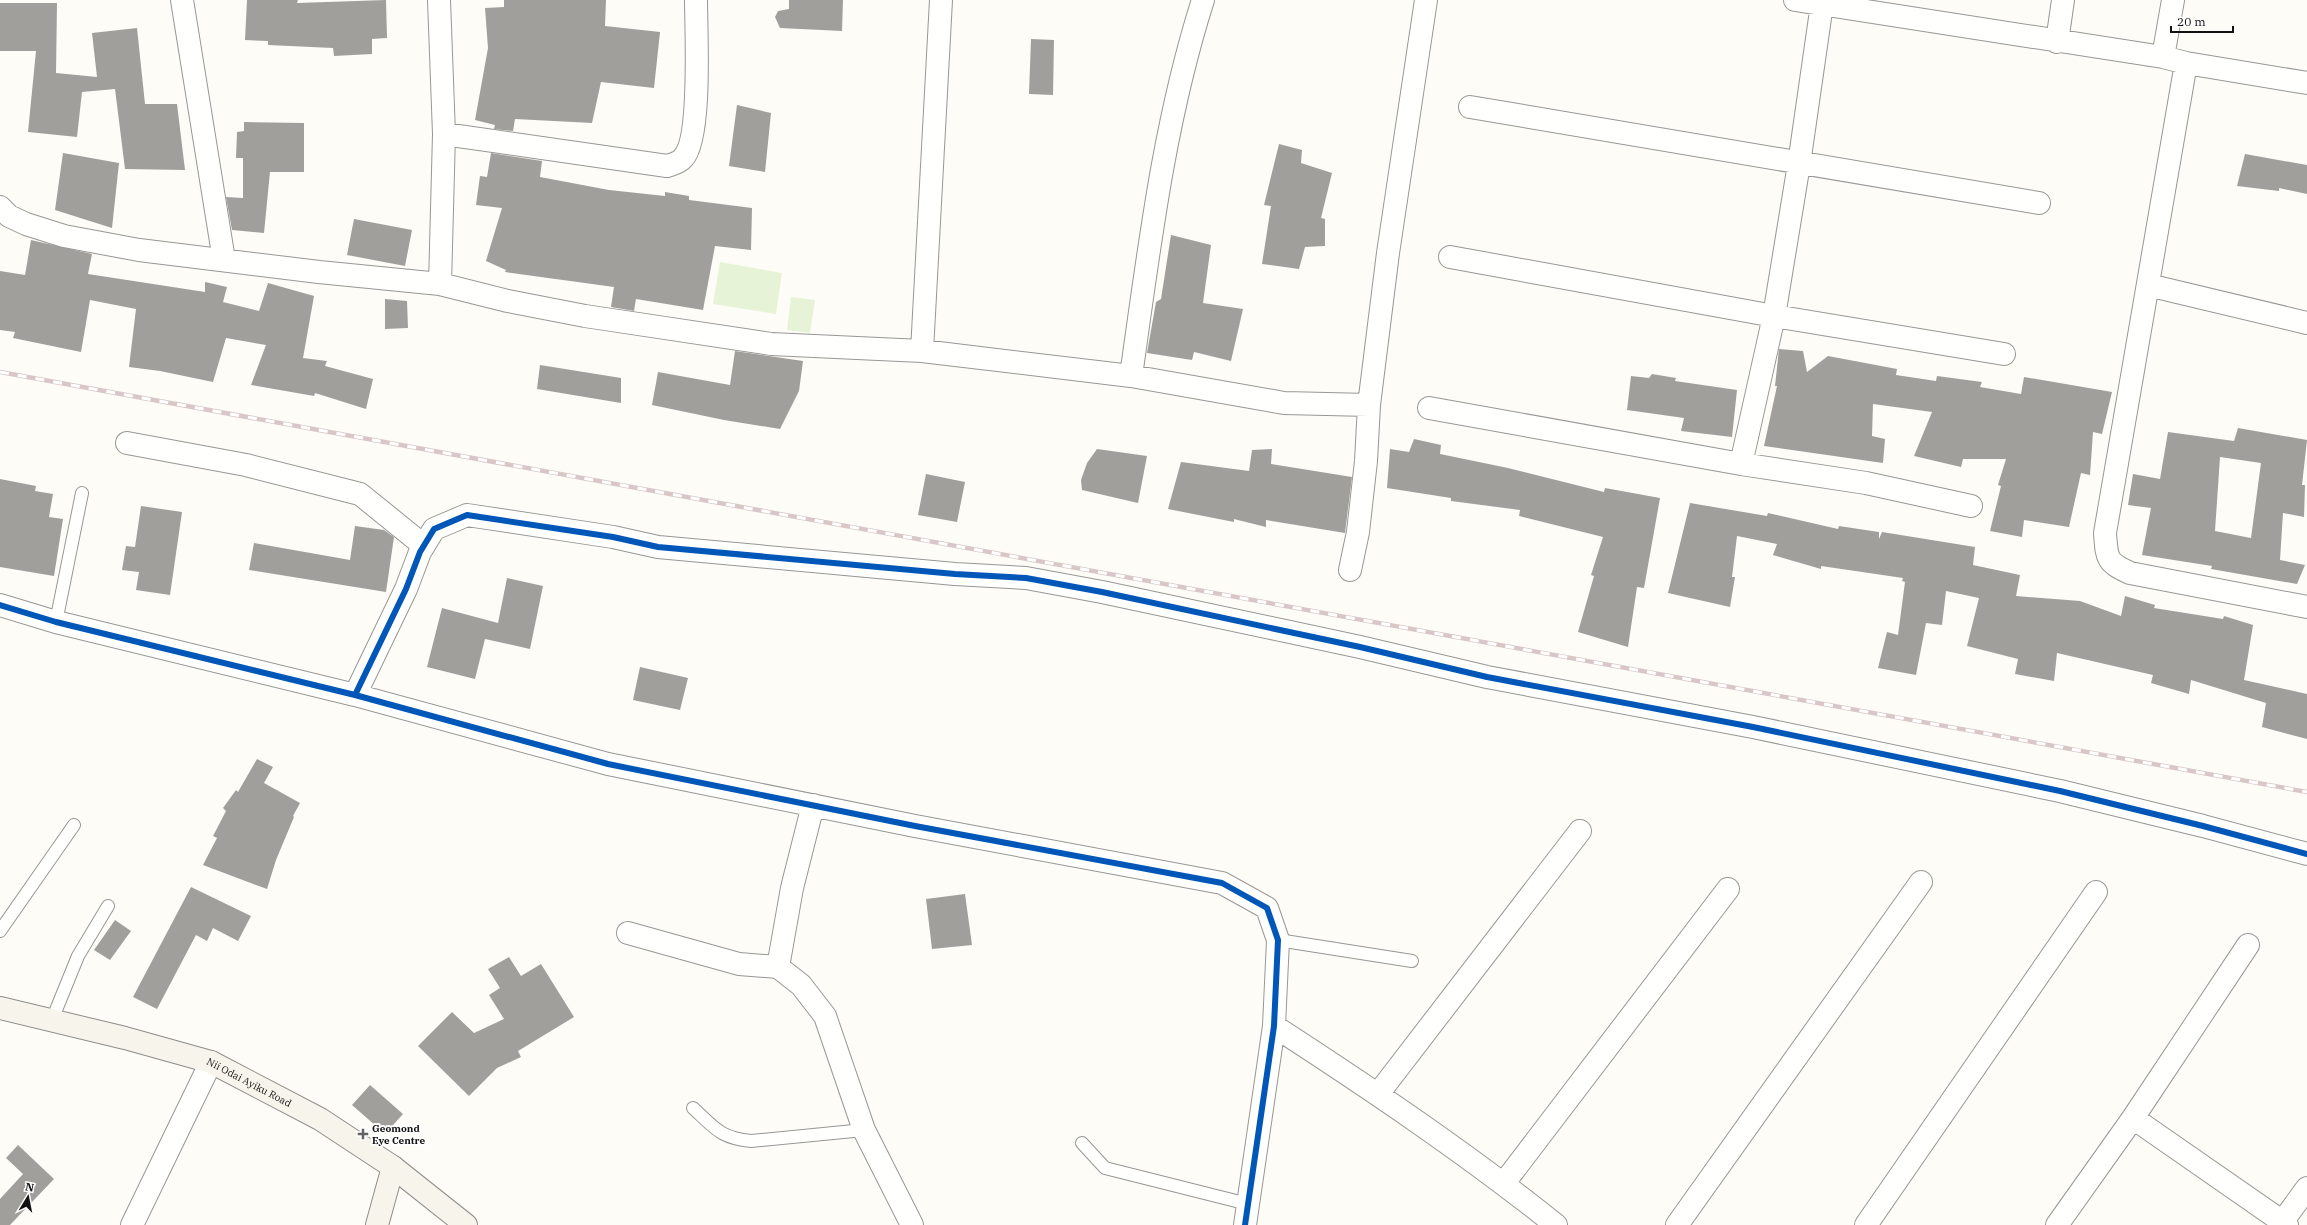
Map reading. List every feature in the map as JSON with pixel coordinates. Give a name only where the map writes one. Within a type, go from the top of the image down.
[{"type":"street","points":[[182,0],[224,260]]},
{"type":"street","points":[[439,0],[444,134],[440,284]]},
{"type":"street","points":[[444,134],[667,166],[675,164],[684,158],[695,128],[696,0]]},
{"type":"street","points":[[922,351],[941,0]]},
{"type":"street","points":[[1131,376],[1160,173],[1177,90],[1203,0]]},
{"type":"street","points":[[1350,570],[1358,532],[1364,477],[1369,405],[1389,246],[1426,0]]},
{"type":"street","points":[[1795,0],[2057,42],[2163,57],[2186,63],[2307,83]]},
{"type":"street","points":[[2057,42],[2063,0]]},
{"type":"street","points":[[2163,57],[2173,0]]},
{"type":"street","points":[[1742,464],[1774,316],[1799,164],[1822,4]]},
{"type":"street","points":[[2186,63],[2105,533],[2107,558],[2114,565],[2130,573],[2307,607]]},
{"type":"street","points":[[1470,107],[1799,164],[2039,203]]},
{"type":"street","points":[[0,207],[9,216],[26,224],[64,236],[139,250],[319,272],[440,284],[508,301],[585,316],[771,344],[922,351],[1131,376],[1284,403],[1369,405]]},
{"type":"street","points":[[1450,257],[1774,316],[2004,354]]},
{"type":"street","points":[[2148,285],[2307,323]]},
{"type":"street","points":[[1428,408],[1742,464],[1866,483],[1971,506]]},
{"type":"street","points":[[127,443],[246,465],[360,494],[424,545]]},
{"type":"street","points":[[355,695],[406,589],[424,545],[434,529],[467,515],[613,537],[658,547],[955,574],[1026,578],[1360,647],[1487,677],[1754,727],[1923,762],[2196,824],[2307,854]]},
{"type":"street","points":[[0,605],[56,622],[355,695],[608,764],[813,805],[1222,883],[1267,908],[1278,940],[1274,1026],[1250,1217]]},
{"type":"street","points":[[778,967],[792,888],[813,805]]},
{"type":"street","points":[[1378,1094],[1580,831]]},
{"type":"street","points":[[1677,1225],[1921,882]]},
{"type":"street","points":[[1504,1183],[1728,889]]},
{"type":"street","points":[[1866,1225],[2096,892]]},
{"type":"street","points":[[628,932],[739,964],[778,967],[801,985],[825,1016],[864,1130],[912,1225]]},
{"type":"street","points":[[2057,1225],[2133,1118],[2248,945]]},
{"type":"street","name":"Nii Odai Ayiku Road","points":[[0,1008],[52,1020],[211,1062],[320,1119],[393,1167],[466,1225]]},
{"type":"street","points":[[1274,1026],[1378,1094],[1504,1183],[1556,1225]]},
{"type":"street","points":[[132,1225],[211,1062]]},
{"type":"street","points":[[2133,1118],[2283,1224],[2307,1188]]},
{"type":"street","points":[[377,1225],[393,1167]]},
{"type":"lane","points":[[56,622],[82,493]]},
{"type":"lane","points":[[0,931],[74,825]]},
{"type":"lane","points":[[52,1020],[78,956],[108,906]]},
{"type":"lane","points":[[1278,940],[1412,961]]},
{"type":"lane","points":[[693,1108],[721,1134],[734,1139],[751,1141],[864,1130]]},
{"type":"lane","points":[[1082,1143],[1105,1168],[1250,1217]]},
{"type":"green space","points":[[720,262],[782,273],[776,314],[713,304]]},
{"type":"green space","points":[[791,297],[815,300],[810,333],[787,330]]},
{"type":"building","points":[[247,0],[298,0],[297,3],[386,0],[387,38],[372,39],[372,54],[334,56],[333,48],[268,45],[268,41],[245,40]]},
{"type":"building","points":[[504,0],[606,0],[605,26],[660,32],[654,88],[601,82],[592,123],[515,119],[513,131],[494,129],[495,125],[475,120],[488,48],[485,8],[504,7]]},
{"type":"building","points":[[789,0],[843,0],[842,31],[780,28],[775,17],[778,11],[789,9]]},
{"type":"building","points":[[0,3],[57,3],[56,73],[97,77],[92,33],[137,28],[145,104],[177,104],[185,170],[125,169],[115,89],[82,92],[77,137],[28,132],[36,51],[0,51]]},
{"type":"building","points":[[1031,39],[1054,40],[1053,95],[1029,94]]},
{"type":"building","points":[[737,105],[771,113],[765,172],[729,166]]},
{"type":"building","points":[[244,122],[304,123],[304,172],[270,172],[264,233],[232,230],[226,197],[243,198],[243,158],[236,158],[237,132],[244,131]]},
{"type":"building","points":[[1279,144],[1302,150],[1301,163],[1332,173],[1321,218],[1325,219],[1325,246],[1305,247],[1299,269],[1262,264],[1271,206],[1264,205]]},
{"type":"building","points":[[63,153],[119,163],[112,228],[55,210]]},
{"type":"building","points":[[491,153],[542,161],[540,177],[609,190],[665,196],[665,192],[689,196],[689,200],[752,208],[751,250],[715,246],[703,310],[636,299],[634,311],[611,307],[614,287],[505,272],[506,270],[486,261],[502,208],[476,205],[480,176],[487,177]]},
{"type":"building","points":[[2245,154],[2307,165],[2307,194],[2279,188],[2279,191],[2237,186]]},
{"type":"building","points":[[354,219],[412,230],[405,266],[347,255]]},
{"type":"building","points":[[1171,235],[1211,245],[1203,303],[1243,309],[1231,361],[1194,352],[1192,360],[1147,353],[1156,302],[1161,299]]},
{"type":"building","points":[[31,240],[92,254],[88,274],[205,292],[205,282],[227,287],[223,302],[259,311],[268,283],[314,296],[303,358],[327,361],[325,366],[373,379],[366,409],[315,393],[314,396],[251,385],[266,345],[226,338],[213,382],[160,371],[129,367],[136,309],[90,300],[81,352],[13,338],[15,332],[0,330],[0,271],[25,275]]},
{"type":"building","points":[[385,299],[407,301],[408,328],[385,329]]},
{"type":"building","points":[[1779,349],[1803,351],[1807,372],[1828,356],[1897,369],[1896,375],[1936,381],[1937,376],[1982,382],[1980,387],[2021,394],[2024,377],[2112,392],[2102,434],[2093,432],[2090,475],[2081,473],[2069,527],[2024,520],[2022,537],[1990,531],[2001,486],[1998,485],[2006,459],[1963,459],[1961,467],[1914,456],[1932,412],[1873,404],[1872,436],[1885,439],[1883,463],[1764,446],[1777,386],[1775,386]]},
{"type":"building","points":[[735,351],[803,361],[799,391],[780,429],[724,420],[652,405],[658,372],[730,385]]},
{"type":"building","points":[[540,365],[621,378],[621,403],[537,389]]},
{"type":"building","points":[[1652,374],[1676,378],[1675,381],[1737,390],[1732,437],[1681,431],[1684,418],[1627,410],[1631,376],[1649,378]]},
{"type":"building","points":[[2238,428],[2307,440],[2302,485],[2305,485],[2304,517],[2283,513],[2280,560],[2305,565],[2297,584],[2211,569],[2212,566],[2142,555],[2151,508],[2128,505],[2133,474],[2160,479],[2168,432],[2234,441]],"holes":[[[2220,457],[2261,463],[2251,538],[2215,531]]]},
{"type":"building","points":[[1414,439],[1441,445],[1440,454],[1508,468],[1604,492],[1605,488],[1660,498],[1644,588],[1637,587],[1628,647],[1578,632],[1594,576],[1591,575],[1603,537],[1519,516],[1520,510],[1451,501],[1451,498],[1387,488],[1390,449],[1409,452]]},
{"type":"building","points":[[1097,449],[1147,456],[1138,503],[1082,490],[1081,480],[1087,463]]},
{"type":"building","points":[[1272,449],[1271,464],[1352,477],[1345,533],[1266,520],[1266,527],[1234,519],[1234,522],[1168,509],[1181,462],[1249,471],[1252,450]]},
{"type":"building","points":[[926,474],[965,482],[957,522],[918,515]]},
{"type":"building","points":[[0,479],[36,486],[35,491],[53,494],[49,517],[63,519],[54,576],[0,567]]},
{"type":"building","points":[[1690,503],[1767,516],[1768,513],[1838,529],[1839,526],[1879,532],[1879,539],[1882,532],[1975,547],[1973,565],[2020,575],[2016,596],[2080,601],[2121,616],[2125,596],[2155,605],[2154,608],[2223,619],[2224,616],[2253,625],[2244,680],[2307,694],[2307,739],[2262,727],[2266,703],[2191,680],[2189,694],[2151,683],[2153,675],[2057,653],[2054,681],[2015,674],[2018,659],[1967,646],[1979,598],[1946,591],[1942,625],[1926,623],[1916,675],[1878,668],[1887,632],[1898,635],[1905,582],[1902,581],[1903,578],[1821,566],[1821,569],[1773,555],[1777,544],[1737,536],[1732,577],[1735,577],[1730,607],[1668,593]]},
{"type":"building","points":[[141,506],[182,512],[170,595],[136,590],[139,572],[122,570],[126,546],[135,547]]},
{"type":"building","points":[[355,526],[384,530],[394,537],[386,592],[249,570],[254,543],[350,560]]},
{"type":"building","points":[[507,578],[543,586],[530,649],[485,639],[475,679],[427,667],[442,608],[498,623]]},
{"type":"building","points":[[640,667],[688,678],[680,710],[633,700]]},
{"type":"building","points":[[257,759],[273,767],[264,783],[300,803],[293,816],[294,817],[276,860],[267,889],[203,865],[217,838],[213,836],[226,811],[223,808],[236,790],[238,792]]},
{"type":"building","points":[[191,887],[251,916],[238,941],[213,928],[207,941],[196,935],[157,1009],[133,997]]},
{"type":"building","points":[[965,894],[972,945],[932,949],[926,899]]},
{"type":"building","points":[[115,920],[131,931],[110,960],[94,950]]},
{"type":"building","points":[[509,957],[521,976],[541,964],[574,1017],[518,1051],[521,1057],[497,1068],[469,1096],[418,1046],[452,1012],[474,1033],[504,1019],[489,995],[500,988],[488,969]]},
{"type":"building","points":[[370,1085],[403,1114],[385,1134],[352,1105]]},
{"type":"building","points":[[18,1145],[54,1179],[10,1225],[0,1225],[0,1199],[23,1174],[6,1158]]},
{"type":"railway","points":[[0,372],[2307,792]]},
{"type":"cycle path","points":[[355,695],[406,589],[420,552],[434,529],[467,515],[613,537],[658,547],[955,574],[1026,578],[1102,592],[1360,647],[1487,677],[1753,727],[2060,791],[2203,826],[2307,854]]},
{"type":"cycle path","points":[[0,605],[56,622],[355,695],[608,764],[915,826],[1222,883],[1267,908],[1278,940],[1274,1026],[1245,1225]]},
{"type":"place","name":"Geomond Eye Centre","points":[[363,1134]]}]
